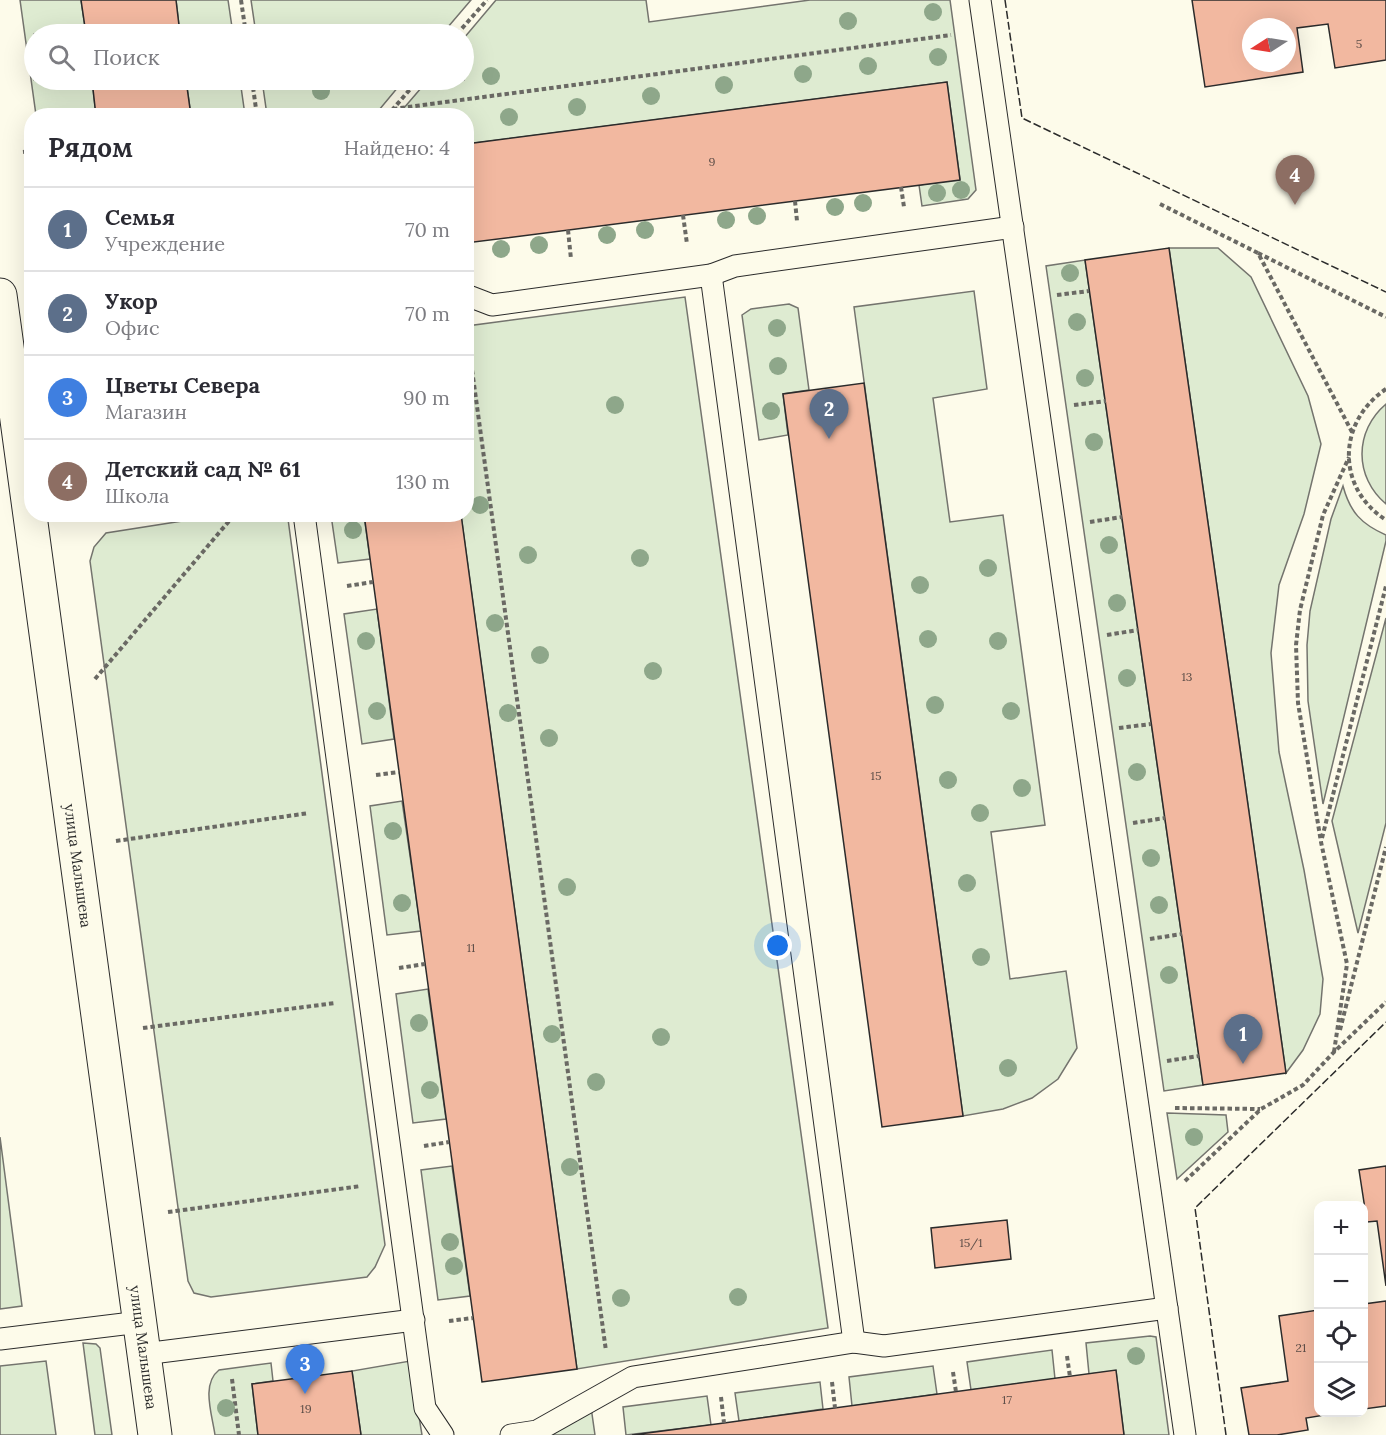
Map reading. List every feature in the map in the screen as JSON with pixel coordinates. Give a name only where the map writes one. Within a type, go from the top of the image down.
[{"type":"street","name":"улица Малышева","points":[[0,296],[24,462]]},
{"type":"street","name":"улица Малышева","points":[[32,522],[93,987],[155,1435]]},
{"type":"lane","points":[[980,0],[1185,1435]]},
{"type":"lane","points":[[474,299],[492,305],[711,275],[735,266],[1013,228]]},
{"type":"lane","points":[[711,275],[854,1342]]},
{"type":"lane","points":[[305,522],[425,1408],[443,1435]]},
{"type":"lane","points":[[511,1435],[537,1431],[611,1387],[633,1377],[854,1342],[884,1346],[1167,1308]]},
{"type":"lane","points":[[144,1354],[414,1320]]},
{"type":"lane","points":[[0,1339],[140,1322]]},
{"type":"path","points":[[241,0],[245,24]]},
{"type":"path","points":[[466,24],[487,0]]},
{"type":"path","points":[[400,108],[985,30]]},
{"type":"path","points":[[253,90],[256,108]]},
{"type":"path","points":[[394,108],[409,90]]},
{"type":"path","points":[[1160,204],[1386,317]]},
{"type":"path","points":[[1258,253],[1352,432]]},
{"type":"path","points":[[1054,296],[1089,291]]},
{"type":"path","points":[[474,385],[611,1387]]},
{"type":"path","points":[[1334,1052],[1347,964],[1322,842],[1298,704],[1296,645],[1300,609],[1323,515],[1348,457],[1352,432],[1361,412],[1386,389]]},
{"type":"path","points":[[1070,406],[1106,401]]},
{"type":"path","points":[[1348,457],[1350,471],[1360,495],[1368,506],[1386,520]]},
{"type":"path","points":[[1084,523],[1122,517]]},
{"type":"path","points":[[95,679],[228,522]]},
{"type":"path","points":[[1322,842],[1386,586]]},
{"type":"path","points":[[1103,635],[1138,630]]},
{"type":"path","points":[[1116,729],[1151,724]]},
{"type":"path","points":[[116,841],[344,808]]},
{"type":"path","points":[[1130,823],[1165,818]]},
{"type":"path","points":[[1334,1052],[1386,847]]},
{"type":"path","points":[[1146,939],[1182,934]]},
{"type":"path","points":[[393,969],[425,964]]},
{"type":"path","points":[[143,1028],[370,998]]},
{"type":"path","points":[[1179,1186],[1261,1109],[1303,1085],[1386,1002]]},
{"type":"path","points":[[1164,1061],[1199,1056]]},
{"type":"path","points":[[1170,1107],[1261,1109]]},
{"type":"path","points":[[418,1147],[449,1142]]},
{"type":"path","points":[[168,1212],[394,1181]]},
{"type":"path","points":[[230,1369],[239,1435]]},
{"type":"path","points":[[831,1374],[836,1408]]},
{"type":"path","points":[[720,1389],[724,1423]]},
{"type":"green space","points":[[20,0],[81,0],[85,24],[24,24],[24,29]]},
{"type":"green space","points":[[176,0],[228,0],[232,24],[179,24]]},
{"type":"green space","points":[[251,0],[471,0],[451,24],[255,24]]},
{"type":"green space","points":[[496,0],[646,0],[649,22],[810,0],[950,0],[976,190],[968,199],[922,206],[919,185],[960,179],[947,82],[474,143],[474,108],[404,108],[419,90],[474,90],[474,26]]},
{"type":"green space","points":[[33,90],[93,90],[95,108],[35,108]]},
{"type":"green space","points":[[187,90],[241,90],[244,108],[190,108]]},
{"type":"green space","points":[[263,90],[396,90],[381,108],[266,108]]},
{"type":"green space","points":[[1169,248],[1218,248],[1251,277],[1308,396],[1321,444],[1304,514],[1279,585],[1271,653],[1279,752],[1304,870],[1323,979],[1320,1014],[1303,1050],[1286,1073]]},
{"type":"green space","points":[[1085,260],[1203,1085],[1164,1091],[1046,266]]},
{"type":"green space","points":[[974,291],[987,389],[933,398],[950,522],[1003,515],[1045,825],[991,832],[1010,979],[1066,971],[1077,1048],[1058,1079],[1032,1098],[1003,1109],[963,1116],[854,307]]},
{"type":"green space","points":[[685,297],[828,1328],[577,1369],[462,522],[474,522],[474,325]]},
{"type":"green space","points":[[789,304],[798,308],[809,390],[783,394],[788,435],[759,440],[742,315],[751,309]]},
{"type":"green space","points":[[1386,404],[1386,504],[1368,481],[1362,454],[1368,427]]},
{"type":"green space","points":[[1343,486],[1353,510],[1363,522],[1386,535],[1386,541],[1323,804],[1308,701],[1307,645],[1310,611],[1331,519]]},
{"type":"green space","points":[[176,522],[288,522],[385,1245],[375,1267],[367,1277],[211,1297],[194,1293],[188,1281],[90,561],[94,547],[106,533]]},
{"type":"green space","points":[[332,522],[365,522],[370,559],[338,563]]},
{"type":"green space","points":[[377,609],[394,739],[362,744],[344,614]]},
{"type":"green space","points":[[1386,618],[1386,823],[1358,933],[1332,821]]},
{"type":"green space","points":[[402,801],[421,931],[387,935],[370,806]]},
{"type":"green space","points":[[428,989],[446,1119],[413,1123],[396,994]]},
{"type":"green space","points":[[1167,1113],[1226,1115],[1228,1132],[1177,1179]]},
{"type":"green space","points":[[0,1137],[22,1306],[0,1309]]},
{"type":"green space","points":[[452,1166],[470,1296],[438,1300],[421,1170]]},
{"type":"green space","points":[[1156,1337],[1169,1435],[1124,1435],[1116,1371],[1089,1374],[1086,1343]]},
{"type":"green space","points":[[83,1343],[96,1344],[100,1348],[112,1435],[95,1435]]},
{"type":"green space","points":[[1052,1350],[1055,1379],[971,1390],[967,1362]]},
{"type":"green space","points":[[46,1361],[56,1435],[0,1435],[0,1366]]},
{"type":"green space","points":[[410,1361],[422,1435],[361,1435],[352,1371]]},
{"type":"green space","points":[[271,1363],[273,1381],[252,1384],[258,1435],[215,1435],[209,1400],[210,1383],[214,1376],[219,1370]]},
{"type":"green space","points":[[933,1366],[937,1394],[852,1406],[849,1377]]},
{"type":"green space","points":[[820,1382],[823,1409],[739,1421],[735,1393]]},
{"type":"green space","points":[[707,1396],[711,1425],[626,1435],[623,1407]]},
{"type":"green space","points":[[591,1407],[595,1435],[552,1435],[552,1432]]},
{"type":"building","points":[[81,0],[176,0],[179,24],[85,24]]},
{"type":"building","points":[[1192,0],[1386,0],[1386,60],[1335,68],[1328,24],[1297,28],[1303,72],[1205,87]]},
{"type":"building","points":[[947,82],[960,180],[474,242],[474,143]]},
{"type":"building","points":[[93,90],[187,90],[190,108],[95,108]]},
{"type":"building","points":[[1169,248],[1286,1073],[1203,1085],[1085,260]]},
{"type":"building","points":[[864,383],[963,1116],[882,1127],[783,394]]},
{"type":"building","points":[[365,522],[462,522],[577,1369],[482,1382]]},
{"type":"building","points":[[1386,1166],[1386,1286],[1377,1221],[1368,1222],[1368,1201],[1364,1201],[1359,1170]]},
{"type":"building","points":[[1007,1220],[1011,1259],[935,1268],[931,1228]]},
{"type":"building","points":[[1386,1301],[1386,1406],[1368,1408],[1368,1309],[1368,1303]]},
{"type":"building","points":[[1314,1311],[1314,1417],[1306,1418],[1308,1430],[1277,1435],[1249,1435],[1241,1388],[1288,1381],[1279,1316]]},
{"type":"building","points":[[1116,1370],[1124,1435],[632,1435],[724,1423]]},
{"type":"building","points":[[352,1371],[361,1435],[258,1435],[252,1384]]},
{"type":"fence","points":[[1005,0],[1022,118],[1386,292]]},
{"type":"fence","points":[[1226,1435],[1195,1208],[1386,1022]]},
{"type":"place","name":"Детский сад № 61","points":[[1295,205]]},
{"type":"place","name":"Укор","points":[[829,439]]},
{"type":"place","name":"Семья","points":[[1243,1064]]},
{"type":"place","name":"Цветы Севера","points":[[305,1394]]}]
